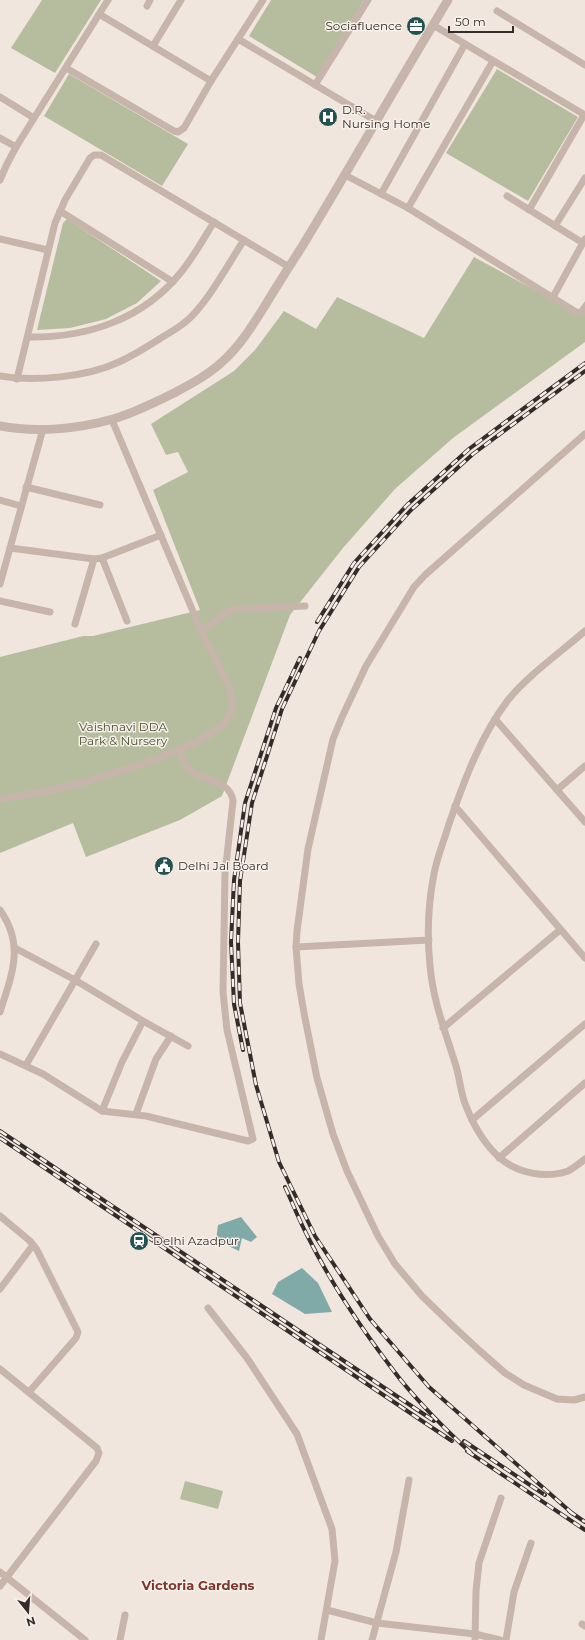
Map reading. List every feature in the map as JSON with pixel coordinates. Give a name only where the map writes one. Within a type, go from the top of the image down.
[{"type":"street","points":[[0,178],[16,147],[108,0]]},
{"type":"street","points":[[153,46],[181,0]]},
{"type":"street","points":[[66,68],[178,132],[184,128],[211,81],[263,0]]},
{"type":"street","points":[[315,85],[368,0]]},
{"type":"street","points":[[0,426],[11,428],[42,429],[71,427],[112,420],[141,409],[182,388],[220,364],[246,335],[289,267],[448,0]]},
{"type":"street","points":[[497,11],[585,65]]},
{"type":"street","points":[[99,14],[211,81]]},
{"type":"street","points":[[433,25],[584,115],[529,210]]},
{"type":"street","points":[[238,39],[376,121]]},
{"type":"street","points":[[380,194],[465,44]]},
{"type":"street","points":[[408,208],[493,61]]},
{"type":"street","points":[[0,97],[34,118]]},
{"type":"street","points":[[0,138],[16,147]]},
{"type":"street","points":[[17,379],[55,223],[60,210],[90,158],[97,154],[289,267]]},
{"type":"street","points":[[345,175],[408,208],[576,312],[581,313],[585,307]]},
{"type":"street","points":[[555,226],[585,178]]},
{"type":"street","points":[[508,196],[555,226],[584,241],[553,297]]},
{"type":"street","points":[[60,210],[173,282]]},
{"type":"street","points":[[28,337],[49,337],[84,332],[111,324],[134,313],[153,300],[173,282],[190,260],[214,222]]},
{"type":"street","points":[[0,239],[48,250]]},
{"type":"street","points":[[0,376],[17,379],[54,377],[90,371],[118,363],[141,351],[182,325],[190,318],[209,296],[244,240]]},
{"type":"street","points":[[0,799],[48,791],[99,778],[146,763],[179,750],[211,733],[224,724],[232,710],[233,703],[228,683],[202,632],[112,420]]},
{"type":"street","points":[[0,584],[3,562],[10,548],[42,429]]},
{"type":"street","points":[[585,434],[425,575],[414,587],[362,672],[333,739],[308,850],[296,947],[299,984],[319,1085],[333,1134],[347,1171],[385,1249],[400,1270],[422,1296],[505,1373],[524,1385],[557,1399],[574,1400],[585,1397]]},
{"type":"street","points":[[26,487],[100,505]]},
{"type":"street","points":[[0,500],[21,506]]},
{"type":"street","points":[[10,548],[94,559],[102,558],[161,535]]},
{"type":"street","points":[[102,558],[127,621]]},
{"type":"street","points":[[75,624],[94,559]]},
{"type":"street","points":[[0,600],[50,612]]},
{"type":"street","points":[[202,632],[226,613],[235,610],[305,606]]},
{"type":"street","points":[[585,632],[525,683],[509,700],[495,719],[470,767],[456,806],[434,872],[429,913],[429,940],[433,993],[456,1065],[465,1105],[476,1128],[499,1158],[516,1169],[538,1174],[555,1174],[568,1170],[585,1159]]},
{"type":"street","points":[[495,719],[585,822]]},
{"type":"street","points":[[0,1054],[43,1074],[102,1111],[136,1114],[248,1141],[253,1139],[229,1036],[223,992],[226,874],[233,801],[232,794],[225,786],[202,778],[189,770],[179,750]]},
{"type":"street","points":[[557,790],[585,766]]},
{"type":"street","points":[[456,806],[585,958]]},
{"type":"street","points":[[0,910],[10,926],[15,948],[14,967],[0,1012]]},
{"type":"street","points":[[443,1028],[560,930]]},
{"type":"street","points":[[296,947],[429,940]]},
{"type":"street","points":[[26,1065],[96,944]]},
{"type":"street","points":[[15,948],[75,980],[188,1046]]},
{"type":"street","points":[[102,1111],[122,1062],[143,1021]]},
{"type":"street","points":[[472,1120],[585,1024]]},
{"type":"street","points":[[136,1114],[156,1059],[171,1036]]},
{"type":"street","points":[[499,1158],[585,1083]]},
{"type":"street","points":[[0,1216],[33,1245],[78,1332],[76,1338],[29,1392]]},
{"type":"street","points":[[0,1289],[33,1245]]},
{"type":"street","points":[[208,1308],[247,1358],[299,1438],[332,1529],[336,1561],[321,1640]]},
{"type":"street","points":[[0,1370],[97,1448],[99,1456],[0,1586]]},
{"type":"street","points":[[372,1640],[396,1552],[409,1480]]},
{"type":"street","points":[[475,1637],[476,1591],[479,1563],[501,1498]]},
{"type":"street","points":[[506,1640],[514,1592],[531,1543]]},
{"type":"street","points":[[0,1572],[85,1640]]},
{"type":"street","points":[[327,1610],[377,1623],[500,1640]]},
{"type":"street","points":[[120,1640],[126,1615]]},
{"type":"green space","points":[[42,0],[101,0],[55,73],[11,48]]},
{"type":"green space","points":[[271,0],[364,0],[317,77],[249,36]]},
{"type":"green space","points":[[497,69],[578,117],[528,201],[446,153]]},
{"type":"green space","points":[[69,74],[188,144],[162,186],[44,116]]},
{"type":"green space","points":[[67,219],[161,281],[137,303],[106,319],[70,328],[37,330],[63,223]]},
{"type":"green space","name":"Vaishnavi DDA Park & Nursery","points":[[474,257],[577,313],[585,301],[585,342],[453,438],[395,489],[343,548],[290,615],[222,796],[180,820],[86,857],[73,823],[0,853],[0,657],[83,636],[93,636],[200,610],[153,490],[188,472],[178,452],[166,455],[151,424],[234,371],[255,350],[284,311],[316,329],[337,297],[424,338]]},
{"type":"green space","points":[[185,1481],[223,1491],[218,1509],[180,1499]]},
{"type":"water","points":[[241,1217],[257,1237],[251,1242],[242,1238],[239,1251],[216,1240],[218,1225]]},
{"type":"water","points":[[302,1268],[318,1283],[332,1312],[305,1314],[272,1294],[278,1282]]},
{"type":"railway","points":[[317,622],[354,563],[407,505],[469,449],[585,363]]},
{"type":"railway","points":[[573,1514],[429,1387],[370,1319],[315,1236],[279,1162],[256,1085],[240,1003],[238,942],[240,881],[252,803],[282,709],[319,631],[359,567],[411,510],[473,454],[585,371]]},
{"type":"railway","points":[[243,1050],[234,1004],[231,942],[234,880],[245,803],[276,708],[300,658]]},
{"type":"railway","points":[[0,1131],[434,1421]]},
{"type":"railway","points":[[0,1138],[452,1441]]},
{"type":"railway","points":[[285,1187],[318,1256],[362,1327],[408,1389],[471,1453]]},
{"type":"railway","points":[[464,1441],[545,1495]]},
{"type":"railway","points":[[467,1451],[585,1530]]},
{"type":"railway","points":[[569,1511],[585,1522]]},
{"type":"place","name":"Sociafluence","points":[[416,26]]},
{"type":"place","name":"D.R. Nursing Home","points":[[328,117]]},
{"type":"place","name":"Delhi Jal Board","points":[[164,866]]},
{"type":"place","name":"Delhi Azadpur","points":[[139,1241]]},
{"type":"district","name":"Victoria Gardens","points":[[198,1585]]}]
